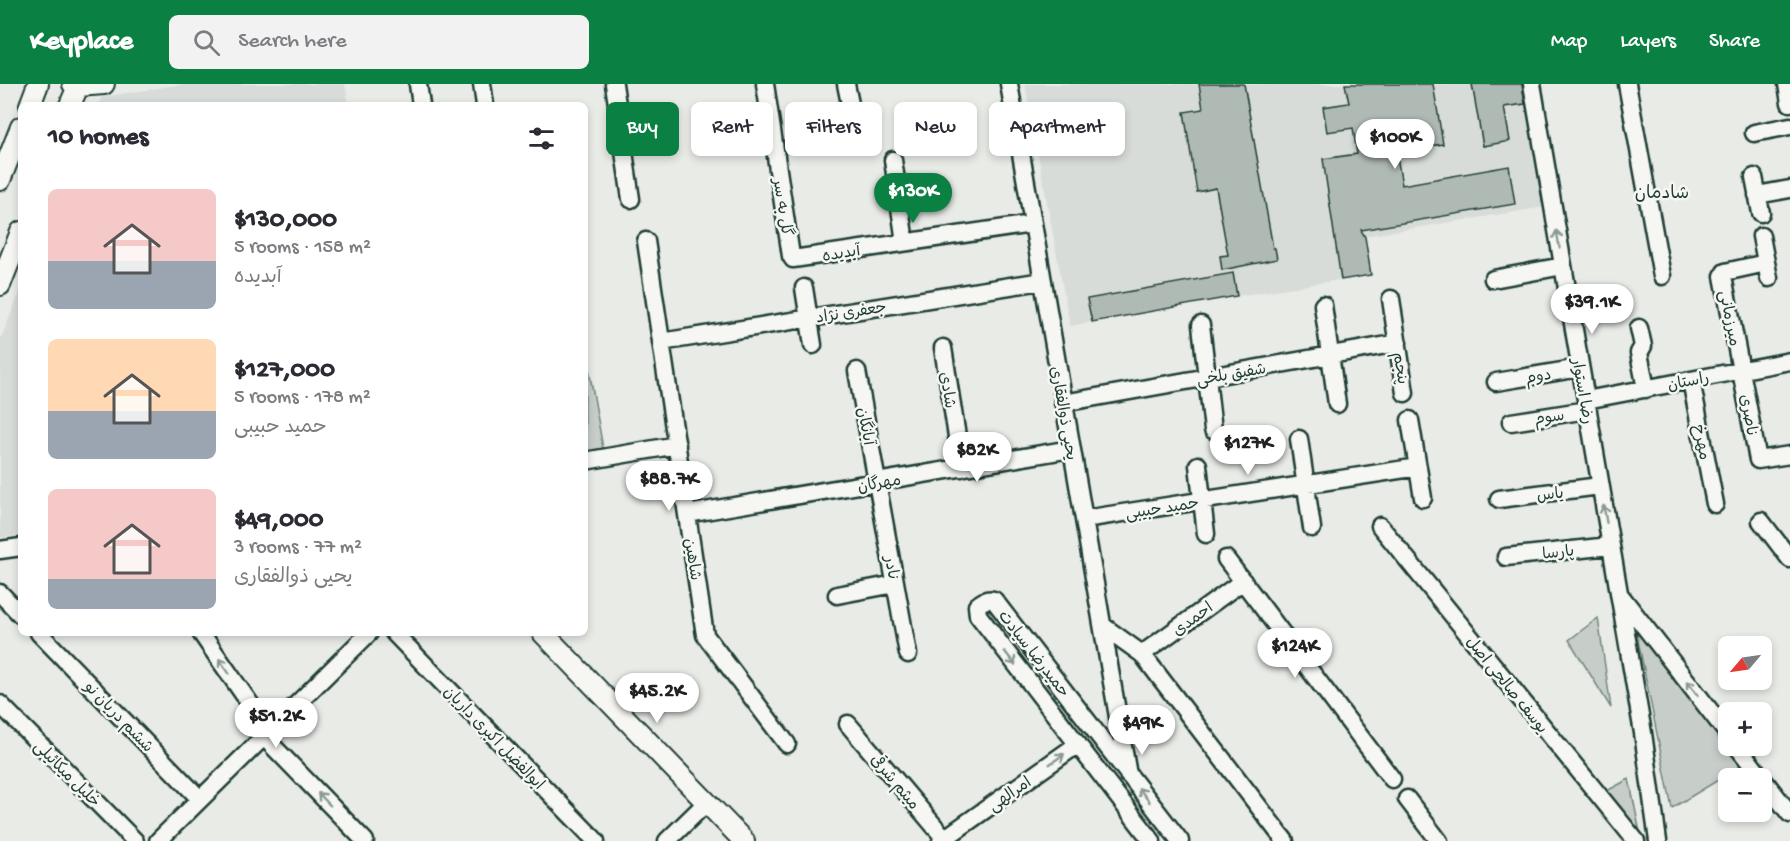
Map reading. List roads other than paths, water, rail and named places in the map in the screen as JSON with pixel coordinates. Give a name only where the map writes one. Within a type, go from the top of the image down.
[{"type":"main road","points":[[31,102],[38,84]]},
{"type":"main road","points":[[71,102],[76,85],[104,84]]},
{"type":"main road","points":[[0,180],[18,135]]},
{"type":"main road","points":[[0,285],[18,240]]},
{"type":"main road","points":[[546,636],[744,841]]},
{"type":"street","points":[[418,84],[421,102]]},
{"type":"street","points":[[482,84],[485,102]]},
{"type":"street","points":[[614,84],[631,199]]},
{"type":"street","name":"گل به سر","points":[[765,84],[793,259]]},
{"type":"street","points":[[846,84],[850,102]]},
{"type":"street","name":"یحیی ذوالفقاری","points":[[1009,84],[1103,626],[1116,747],[1128,775],[1179,841]]},
{"type":"street","name":"رضا استوار","points":[[1532,84],[1643,733],[1658,841]]},
{"type":"street","points":[[1627,84],[1662,276]]},
{"type":"street","points":[[1787,84],[1790,103]]},
{"type":"street","points":[[1754,133],[1790,126]]},
{"type":"street","points":[[894,160],[905,242]]},
{"type":"street","points":[[1754,177],[1761,213]]},
{"type":"street","points":[[1757,195],[1790,189]]},
{"type":"street","name":"آبدیده","points":[[793,259],[1032,224]]},
{"type":"street","name":"میرزمانی","points":[[1742,370],[1723,274],[1767,270],[1761,236]]},
{"type":"street","name":"شاهین","points":[[646,241],[705,635],[787,744]]},
{"type":"street","points":[[1493,279],[1563,266]]},
{"type":"street","name":"جعفری نژاد","points":[[661,342],[1042,281]]},
{"type":"street","points":[[804,288],[813,345]]},
{"type":"street","name":"پنجم","points":[[1391,298],[1406,393]]},
{"type":"street","points":[[1323,305],[1337,404]]},
{"type":"street","points":[[1200,325],[1213,430]]},
{"type":"street","points":[[1640,328],[1643,346],[1639,353],[1646,388]]},
{"type":"street","name":"شفیق بلخی","points":[[1063,403],[1398,343]]},
{"type":"street","name":"شادی","points":[[942,348],[962,468]]},
{"type":"street","name":"راستان","points":[[1587,405],[1646,388],[1790,361]]},
{"type":"street","name":"دوم","points":[[1496,382],[1580,368]]},
{"type":"street","name":"ناصری","points":[[1742,370],[1758,460],[1790,455]]},
{"type":"street","name":"آبانگان","points":[[857,371],[877,482]]},
{"type":"street","name":"مهرخ","points":[[1691,380],[1715,504]]},
{"type":"street","name":"سوم","points":[[1511,423],[1587,405]]},
{"type":"street","points":[[1410,420],[1423,498]]},
{"type":"street","points":[[1299,439],[1312,528]]},
{"type":"street","points":[[588,460],[677,444]]},
{"type":"street","name":"مهرگان","points":[[687,514],[1071,449]]},
{"type":"street","points":[[1198,465],[1206,534]]},
{"type":"street","name":"حمید حبیبی","points":[[1084,519],[1418,467]]},
{"type":"street","name":"نادر","points":[[877,482],[908,654]]},
{"type":"street","name":"یاس","points":[[1499,500],[1600,486]]},
{"type":"street","points":[[1761,521],[1790,559]]},
{"type":"street","name":"یوسف صالحی اصل","points":[[1380,526],[1636,841]]},
{"type":"street","name":"پارسا","points":[[1506,556],[1610,546]]},
{"type":"street","points":[[0,550],[18,547]]},
{"type":"street","points":[[1226,559],[1392,779]]},
{"type":"street","name":"احمدی","points":[[1142,654],[1243,581]]},
{"type":"street","points":[[837,595],[896,584]]},
{"type":"street","name":"رضا استوار","points":[[1618,592],[1718,721]]},
{"type":"street","points":[[0,593],[18,612]]},
{"type":"street","name":"حمیدرضا سیادت","points":[[1116,747],[994,600],[987,599],[981,602],[977,606],[978,615],[1152,841]]},
{"type":"street","points":[[1103,626],[1142,654],[1285,841]]},
{"type":"street","name":"ششم دریان نو","points":[[42,636],[201,800]]},
{"type":"street","points":[[203,636],[267,734],[365,841]]},
{"type":"street","points":[[158,841],[366,636]]},
{"type":"street","name":"ابوالفضل اکبری داریان","points":[[397,636],[596,841]]},
{"type":"street","name":"خلیل میکائیلی","points":[[0,704],[135,841]]},
{"type":"street","name":"میثم شرقی","points":[[848,724],[944,840]]},
{"type":"street","name":"امرالهی","points":[[944,840],[1078,744]]},
{"type":"street","points":[[1745,756],[1790,814]]},
{"type":"street","points":[[1407,799],[1439,841]]},
{"type":"street","points":[[667,841],[706,802]]},
{"type":"district","name":"شادمان","points":[[1662,192]]}]
